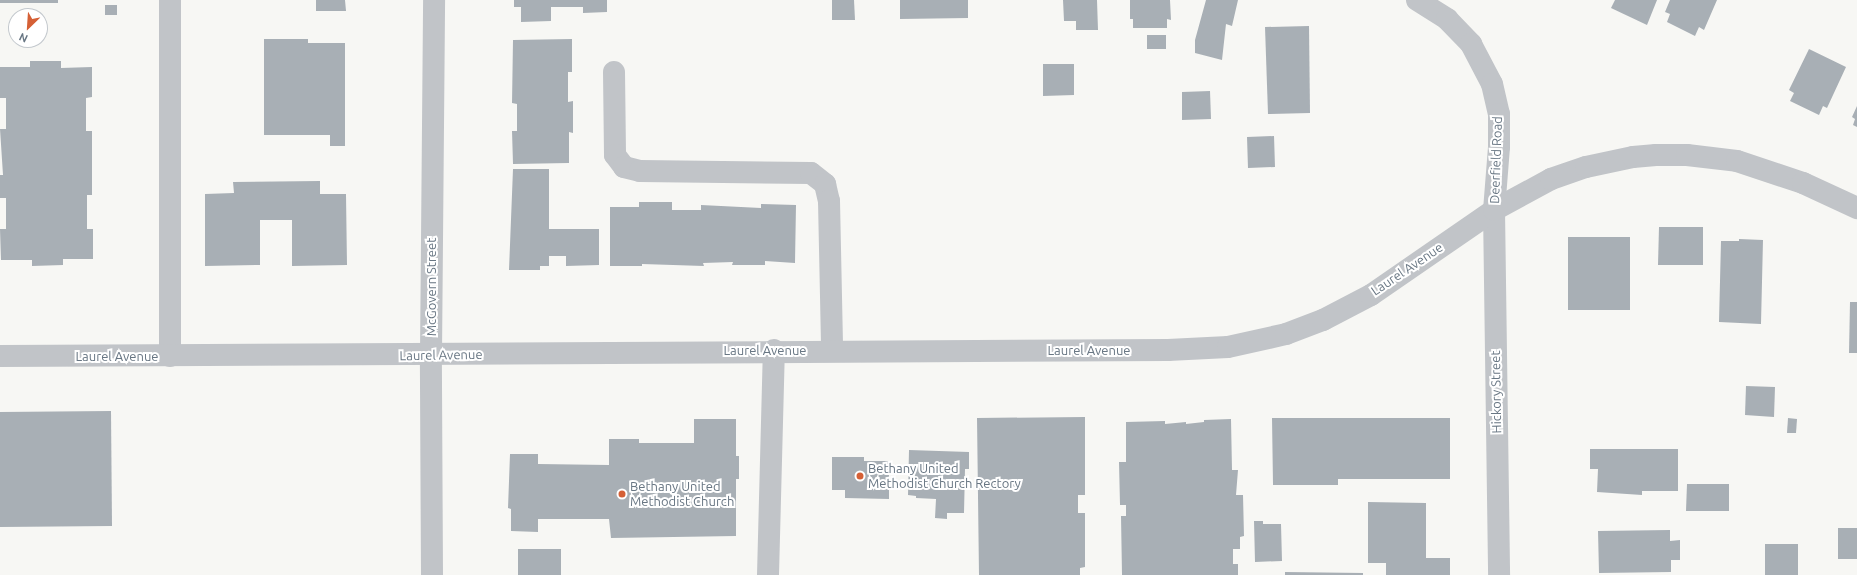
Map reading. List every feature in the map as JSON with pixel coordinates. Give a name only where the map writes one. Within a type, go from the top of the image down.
[{"type":"street","points":[[170,0],[170,356]]},
{"type":"street","name":"McGovern Street","points":[[432,575],[431,355],[434,0]]},
{"type":"street","name":"Deerfield Road","points":[[1417,0],[1447,19],[1471,44],[1492,84],[1499,114],[1500,147],[1494,210]]},
{"type":"street","points":[[614,72],[615,155],[624,167],[640,171],[812,173],[825,184],[829,201],[832,350]]},
{"type":"street","name":"Deerfield Road","points":[[1494,210],[1551,179],[1586,166],[1633,156],[1687,155],[1738,161],[1803,183],[1857,208]]},
{"type":"street","name":"Laurel Avenue","points":[[0,356],[431,355],[774,350],[1168,350],[1235,345],[1286,334],[1330,316],[1371,294],[1494,210]]},
{"type":"street","name":"Hickory Street","points":[[1494,210],[1499,575]]},
{"type":"street","points":[[768,575],[774,350]]},
{"type":"building","points":[[0,0],[58,0],[58,3],[0,3]]},
{"type":"building","points":[[316,0],[345,0],[346,11],[316,11]]},
{"type":"building","points":[[514,0],[607,0],[607,12],[583,13],[583,7],[551,7],[551,21],[521,22],[521,7],[514,7]]},
{"type":"building","points":[[832,0],[854,0],[855,20],[832,20]]},
{"type":"building","points":[[900,0],[968,0],[968,18],[900,19]]},
{"type":"building","points":[[1063,0],[1097,0],[1098,30],[1076,30],[1076,21],[1064,21]]},
{"type":"building","points":[[1130,0],[1170,0],[1171,20],[1167,19],[1167,28],[1133,28],[1133,19],[1130,19]]},
{"type":"building","points":[[1206,0],[1238,0],[1232,26],[1226,24],[1222,60],[1195,53],[1195,40]]},
{"type":"building","points":[[1615,0],[1657,0],[1647,25],[1611,8]]},
{"type":"building","points":[[1670,0],[1717,0],[1704,30],[1699,27],[1695,36],[1667,22],[1670,14],[1665,12]]},
{"type":"building","points":[[105,5],[117,5],[117,15],[105,15]]},
{"type":"building","points":[[1309,26],[1310,113],[1268,114],[1265,27]]},
{"type":"building","points":[[1147,35],[1166,35],[1166,49],[1147,49]]},
{"type":"building","points":[[264,39],[308,39],[308,43],[345,43],[345,146],[330,146],[330,135],[264,135]]},
{"type":"building","points":[[572,39],[572,72],[568,72],[568,102],[573,101],[573,133],[569,132],[569,163],[513,164],[512,131],[517,131],[517,104],[512,103],[513,40]]},
{"type":"building","points":[[1809,49],[1846,67],[1827,108],[1823,106],[1819,115],[1790,101],[1794,93],[1789,90]]},
{"type":"building","points":[[30,61],[61,61],[61,68],[92,67],[92,97],[86,98],[86,131],[92,131],[92,195],[87,195],[87,229],[93,229],[93,259],[63,259],[63,265],[32,266],[32,260],[1,260],[0,229],[6,229],[6,198],[0,198],[0,175],[3,175],[0,129],[6,129],[6,98],[0,98],[0,67],[30,67]]},
{"type":"building","points":[[1043,64],[1074,64],[1074,95],[1043,96]]},
{"type":"building","points":[[1210,91],[1211,119],[1182,120],[1182,92]]},
{"type":"building","points":[[1857,106],[1857,127],[1853,125],[1855,119],[1852,117]]},
{"type":"building","points":[[1274,136],[1275,167],[1248,168],[1247,137]]},
{"type":"building","points":[[513,169],[549,169],[549,229],[599,229],[599,265],[566,266],[566,256],[549,256],[549,266],[540,266],[540,270],[509,270]]},
{"type":"building","points":[[320,181],[320,194],[346,194],[347,265],[292,266],[292,220],[260,220],[260,265],[205,266],[205,194],[234,193],[233,182]]},
{"type":"building","points":[[639,202],[672,202],[672,210],[701,210],[701,205],[761,208],[761,204],[796,205],[795,263],[765,261],[765,265],[732,265],[733,262],[703,263],[704,266],[642,264],[642,266],[610,266],[610,207],[639,207]]},
{"type":"building","points":[[1659,227],[1703,227],[1703,265],[1658,265]]},
{"type":"building","points":[[1568,237],[1630,237],[1630,310],[1568,310]]},
{"type":"building","points":[[1739,239],[1763,240],[1761,324],[1719,322],[1721,241],[1739,241]]},
{"type":"building","points":[[1850,302],[1857,302],[1857,353],[1849,353]]},
{"type":"building","points":[[1746,386],[1775,387],[1774,417],[1745,415]]},
{"type":"building","points":[[111,411],[112,526],[0,527],[0,412]]},
{"type":"building","points":[[1085,417],[1085,495],[1078,495],[1078,513],[1085,513],[1085,567],[1080,568],[1080,575],[979,575],[977,418]]},
{"type":"building","points":[[1272,418],[1450,418],[1450,479],[1338,479],[1338,485],[1273,485]]},
{"type":"building","points":[[1788,418],[1797,419],[1796,433],[1787,433]]},
{"type":"building","name":"Bethany United Methodist Church","points":[[694,419],[736,419],[736,456],[739,456],[739,479],[736,479],[736,536],[611,538],[609,519],[538,519],[538,532],[511,531],[511,509],[508,508],[510,454],[538,454],[538,464],[609,465],[609,439],[639,439],[639,443],[694,443]]},
{"type":"building","points":[[1231,419],[1232,470],[1238,470],[1236,495],[1243,495],[1244,536],[1240,537],[1240,549],[1233,549],[1233,564],[1238,564],[1238,575],[1122,575],[1121,516],[1126,516],[1126,505],[1120,505],[1119,462],[1126,462],[1126,422],[1165,421],[1165,424],[1186,422],[1186,424],[1204,422],[1204,420]]},
{"type":"building","points":[[1590,449],[1678,449],[1678,491],[1642,491],[1642,495],[1597,492],[1598,469],[1590,469]]},
{"type":"building","points":[[909,450],[969,452],[969,469],[965,469],[964,513],[947,513],[947,519],[935,518],[936,499],[916,498],[916,496],[908,495]]},
{"type":"building","name":"Bethany United Methodist Church Rectory","points":[[832,457],[864,457],[864,461],[889,461],[889,499],[845,498],[845,490],[832,490]]},
{"type":"building","points":[[1687,484],[1729,484],[1729,511],[1686,511]]},
{"type":"building","points":[[1368,502],[1426,503],[1426,558],[1450,558],[1450,575],[1386,575],[1386,563],[1368,563]]},
{"type":"building","points":[[1254,521],[1263,521],[1263,524],[1281,524],[1282,561],[1255,562]]},
{"type":"building","points":[[1838,528],[1857,528],[1857,559],[1838,559]]},
{"type":"building","points":[[1670,530],[1670,541],[1680,540],[1680,560],[1671,560],[1671,572],[1599,573],[1598,531]]},
{"type":"building","points":[[1765,544],[1798,544],[1798,575],[1765,575]]},
{"type":"building","points":[[518,549],[561,549],[561,575],[518,575]]},
{"type":"building","points":[[1285,572],[1363,573],[1363,575],[1285,575]]},
{"type":"place","name":"Bethany United Methodist Church Rectory","points":[[860,476]]},
{"type":"place","name":"Bethany United Methodist Church","points":[[622,494]]}]
